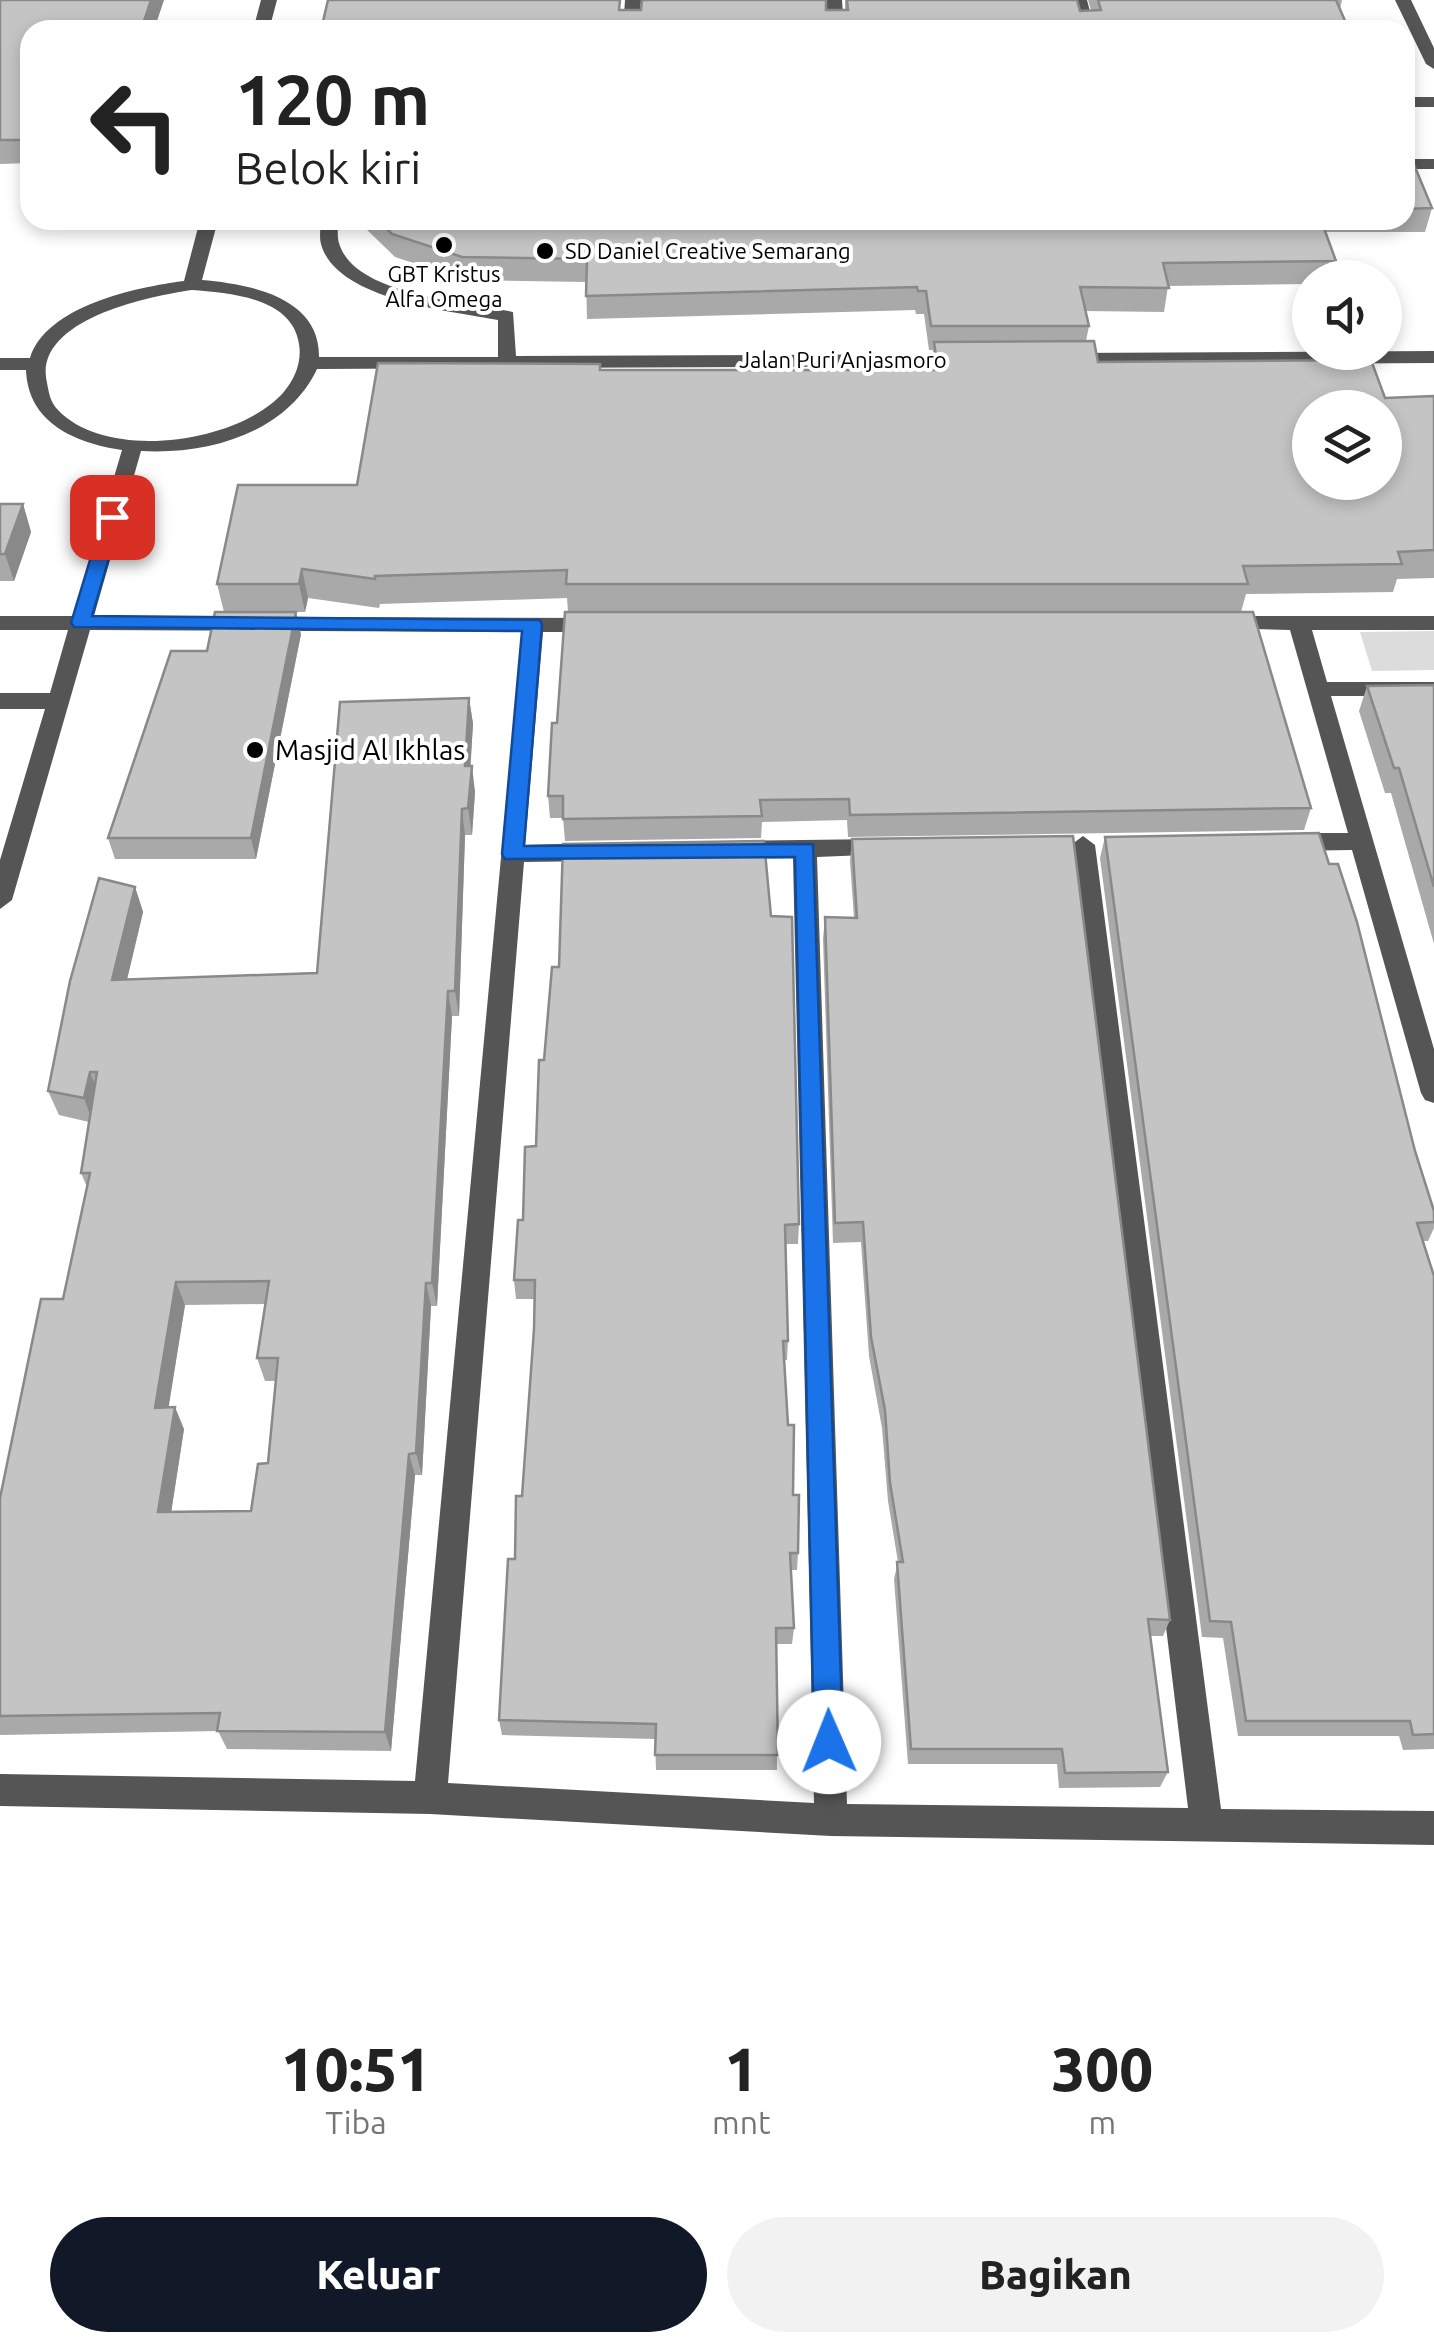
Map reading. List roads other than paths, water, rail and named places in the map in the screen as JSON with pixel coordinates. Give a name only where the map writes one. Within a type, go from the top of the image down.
[{"type":"street","points":[[1415,26],[1434,64]]},
{"type":"street","points":[[192,285],[206,230]]},
{"type":"street","points":[[329,230],[330,246],[351,272],[394,295],[507,316],[507,362]]},
{"type":"street","points":[[192,285],[233,288],[268,299],[295,316],[310,338],[311,363],[298,390],[270,414],[230,433],[184,444],[133,446],[98,440],[66,427],[45,409],[35,387],[36,364],[50,339],[77,318],[137,293],[192,285]]},
{"type":"street","points":[[1040,359],[1434,357]]},
{"type":"street","name":"Jalan Puri Anjasmoro","points":[[311,363],[980,360]]},
{"type":"street","points":[[0,364],[36,364]]},
{"type":"street","points":[[0,900],[133,446]]},
{"type":"street","points":[[1299,623],[1434,1093]]},
{"type":"street","points":[[1201,624],[1434,623]]},
{"type":"street","points":[[0,624],[611,625]]},
{"type":"street","points":[[430,1798],[533,625]]},
{"type":"street","points":[[1320,689],[1434,689]]},
{"type":"street","points":[[0,702],[58,701]]},
{"type":"street","points":[[1262,842],[1362,840]]},
{"type":"street","points":[[1083,845],[1206,1823]]},
{"type":"street","points":[[708,851],[904,848]]},
{"type":"street","points":[[806,850],[831,1820]]},
{"type":"street","points":[[512,854],[630,852]]},
{"type":"street","points":[[0,1790],[430,1798],[831,1820],[1434,1828]]},
{"type":"place","name":"GBT Kristus Alfa Omega","points":[[444,245]]},
{"type":"place","name":"SD Daniel Creative Semarang","points":[[545,251]]},
{"type":"place","name":"Masjid Al Ikhlas","points":[[255,750]]}]
